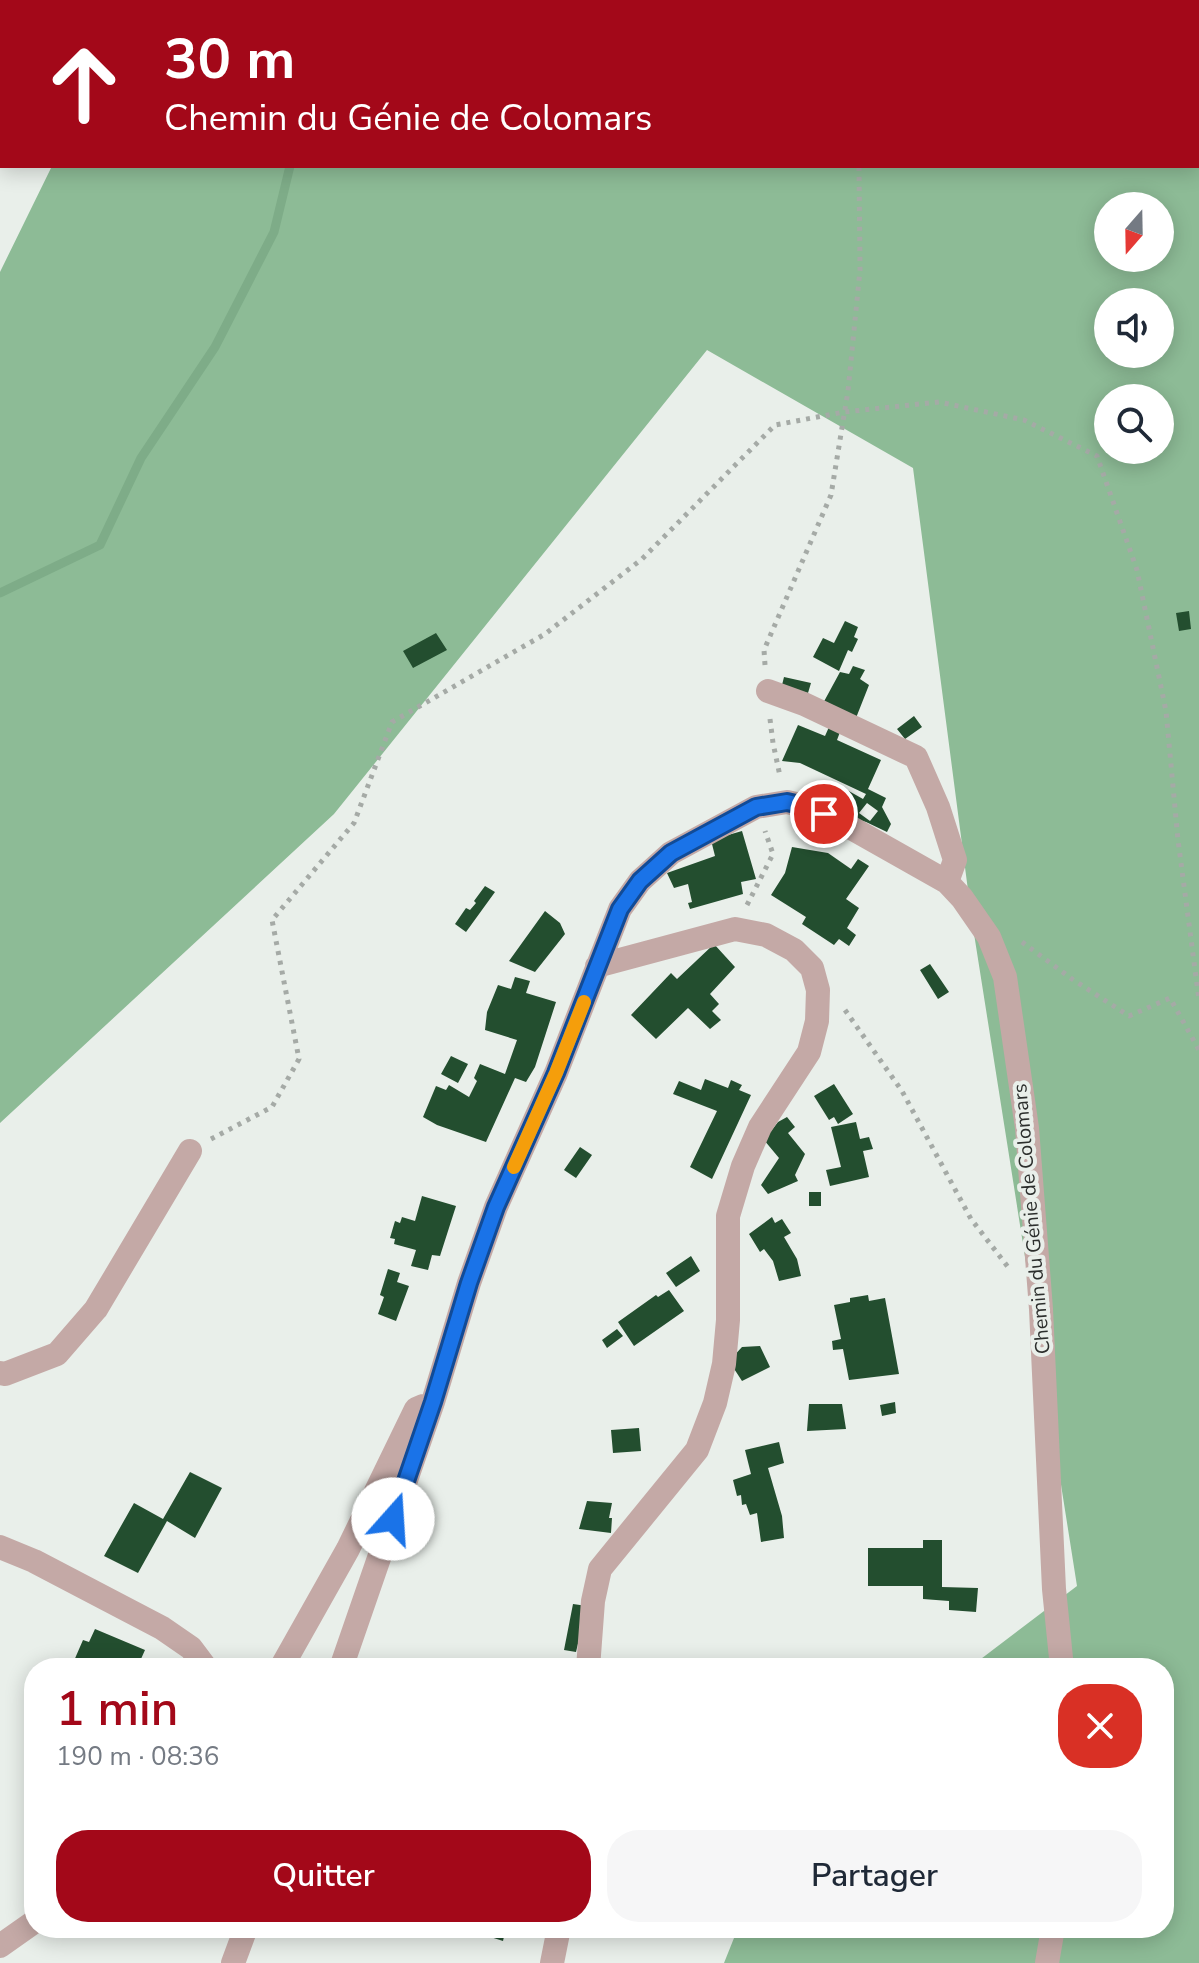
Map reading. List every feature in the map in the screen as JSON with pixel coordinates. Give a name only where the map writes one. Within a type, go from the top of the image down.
[{"type":"street","points":[[768,691],[804,704],[916,757],[938,807],[955,860],[947,882]]},
{"type":"street","name":"Chemin du Génie de Colomars","points":[[344,1658],[496,1207],[556,1073],[620,909],[640,881],[671,853],[756,807],[787,802],[809,807],[839,821],[947,882],[989,937],[1005,977],[1027,1128],[1041,1309],[1054,1589],[1061,1658]]},
{"type":"street","points":[[589,1658],[593,1601],[600,1569],[697,1450],[715,1403],[724,1364],[728,1320],[728,1216],[743,1166],[760,1127],[809,1052],[817,1021],[818,990],[812,968],[794,950],[766,935],[735,929],[597,966]]},
{"type":"street","points":[[0,1373],[5,1374],[57,1354],[96,1309],[190,1151]]},
{"type":"street","points":[[287,1658],[348,1549],[416,1409],[433,1402]]},
{"type":"street","points":[[0,1547],[34,1561],[162,1628],[191,1648],[198,1658]]},
{"type":"street","points":[[0,1946],[24,1929]]},
{"type":"street","points":[[233,1963],[242,1938]]},
{"type":"street","points":[[552,1963],[557,1938]]},
{"type":"street","points":[[1047,1963],[1051,1938]]},
{"type":"path","points":[[787,802],[773,743],[764,650],[831,495],[860,270],[859,168]]},
{"type":"path","points":[[190,1151],[272,1107],[299,1059],[272,920],[354,823],[392,722],[545,634],[642,559],[775,425],[844,412],[939,402],[1024,420],[1097,456],[1137,570],[1166,711],[1178,840],[1199,1000]]},
{"type":"path","points":[[735,929],[773,854],[756,807]]},
{"type":"path","points":[[1011,934],[1129,1016],[1170,998],[1199,1050]]},
{"type":"path","points":[[818,990],[840,1003],[902,1091],[971,1219],[1041,1309]]},
{"type":"green space","points":[[51,168],[1199,168],[1199,1963],[724,1963],[734,1938],[1174,1938],[1174,1658],[982,1658],[1077,1586],[972,921],[913,468],[707,350],[334,814],[0,1123],[0,272]]},
{"type":"building","points":[[1189,611],[1191,629],[1179,631],[1176,613]]},
{"type":"building","points":[[845,621],[858,627],[854,637],[858,639],[852,652],[848,650],[839,671],[813,657],[823,638],[834,643]]},
{"type":"building","points":[[436,633],[447,650],[413,668],[403,651]]},
{"type":"building","points":[[853,666],[865,670],[860,679],[869,685],[854,723],[821,707],[840,672],[849,674]]},
{"type":"building","points":[[784,677],[811,683],[808,693],[781,689]]},
{"type":"building","points":[[914,716],[922,727],[905,739],[897,729]]},
{"type":"building","points":[[798,725],[825,736],[829,727],[840,732],[837,740],[881,760],[868,789],[886,798],[882,807],[891,824],[887,832],[834,812],[847,790],[863,799],[866,794],[800,763],[782,761]],"holes":[[[867,803],[878,811],[870,821],[859,813]]]},
{"type":"building","points":[[742,831],[756,879],[741,882],[743,894],[690,909],[688,903],[692,902],[688,884],[674,888],[667,873],[715,856],[711,840]]},
{"type":"building","points":[[792,847],[828,853],[851,869],[858,859],[869,866],[846,899],[859,908],[847,928],[856,935],[849,946],[839,939],[834,945],[802,924],[806,917],[771,895],[785,873]]},
{"type":"building","points":[[485,886],[495,892],[466,932],[455,924],[466,908],[470,910],[476,903],[474,901]]},
{"type":"building","points":[[545,911],[560,923],[565,934],[535,972],[509,961]]},
{"type":"building","points":[[714,944],[735,967],[710,994],[719,1004],[712,1011],[721,1020],[710,1029],[688,1008],[656,1039],[631,1015],[671,973],[677,979]]},
{"type":"building","points":[[930,964],[949,992],[938,999],[920,970]]},
{"type":"building","points":[[515,977],[530,981],[526,993],[556,1002],[535,1067],[526,1082],[515,1078],[486,1142],[423,1117],[436,1086],[446,1090],[449,1085],[469,1097],[477,1081],[474,1078],[480,1064],[505,1074],[517,1040],[485,1030],[487,1012],[498,985],[511,989]]},
{"type":"building","points":[[451,1056],[468,1064],[458,1083],[441,1074]]},
{"type":"building","points":[[705,1079],[728,1088],[731,1080],[742,1085],[739,1090],[751,1095],[712,1179],[690,1167],[717,1111],[673,1094],[679,1081],[701,1090]]},
{"type":"building","points":[[834,1084],[853,1114],[838,1124],[834,1117],[829,1120],[814,1096]]},
{"type":"building","points":[[787,1117],[795,1127],[788,1133],[805,1154],[795,1175],[798,1181],[768,1194],[761,1185],[779,1158],[764,1140],[778,1122]]},
{"type":"building","points":[[856,1122],[860,1139],[869,1137],[873,1149],[863,1151],[869,1177],[830,1186],[826,1170],[841,1167],[831,1127]]},
{"type":"building","points":[[580,1147],[592,1155],[576,1178],[564,1170]]},
{"type":"building","points":[[809,1192],[821,1192],[821,1206],[809,1206]]},
{"type":"building","points":[[422,1196],[456,1206],[440,1256],[432,1255],[428,1270],[411,1266],[416,1250],[394,1244],[395,1239],[390,1238],[395,1221],[400,1223],[402,1217],[415,1221]]},
{"type":"building","points":[[772,1217],[775,1223],[782,1219],[791,1233],[784,1237],[797,1259],[801,1276],[779,1281],[773,1261],[764,1249],[760,1252],[749,1234]]},
{"type":"building","points":[[691,1256],[700,1271],[676,1287],[666,1273]]},
{"type":"building","points":[[388,1269],[400,1273],[397,1282],[409,1286],[396,1321],[378,1314]]},
{"type":"building","points":[[669,1290],[684,1311],[634,1346],[618,1322],[656,1295],[658,1297]]},
{"type":"building","points":[[868,1295],[869,1301],[885,1298],[899,1374],[849,1380],[843,1349],[833,1350],[832,1341],[841,1339],[834,1305]]},
{"type":"building","points":[[617,1329],[623,1336],[607,1348],[602,1340]]},
{"type":"building","points":[[760,1346],[770,1367],[742,1381],[729,1361],[742,1347]]},
{"type":"building","points":[[895,1402],[896,1413],[882,1416],[880,1405]]},
{"type":"building","points":[[809,1404],[842,1404],[846,1429],[807,1431]]},
{"type":"building","points":[[639,1428],[641,1451],[613,1453],[611,1430]]},
{"type":"building","points":[[779,1442],[784,1463],[768,1468],[782,1516],[784,1538],[761,1542],[757,1513],[750,1515],[746,1504],[742,1505],[741,1495],[737,1496],[733,1480],[751,1474],[745,1450]]},
{"type":"building","points":[[190,1472],[222,1488],[195,1538],[167,1521],[138,1573],[104,1556],[134,1503],[163,1519]]},
{"type":"building","points":[[587,1501],[612,1503],[609,1518],[612,1518],[611,1533],[579,1529]]},
{"type":"building","points":[[923,1540],[942,1540],[942,1587],[978,1588],[976,1612],[949,1610],[949,1601],[923,1599],[923,1586],[868,1586],[868,1548],[923,1548]]},
{"type":"building","points":[[573,1604],[587,1606],[576,1652],[564,1650]]},
{"type":"building","points":[[95,1629],[145,1650],[141,1658],[75,1658],[83,1640],[89,1642]]},
{"type":"waterway","points":[[0,593],[100,545],[141,458],[215,347],[274,232],[290,168]]},
{"type":"slow traffic","points":[[514,1167],[584,1002]]},
{"type":"route","points":[[393,1519],[496,1207],[556,1073],[620,909],[640,881],[671,853],[756,807],[787,802],[824,814]]}]
